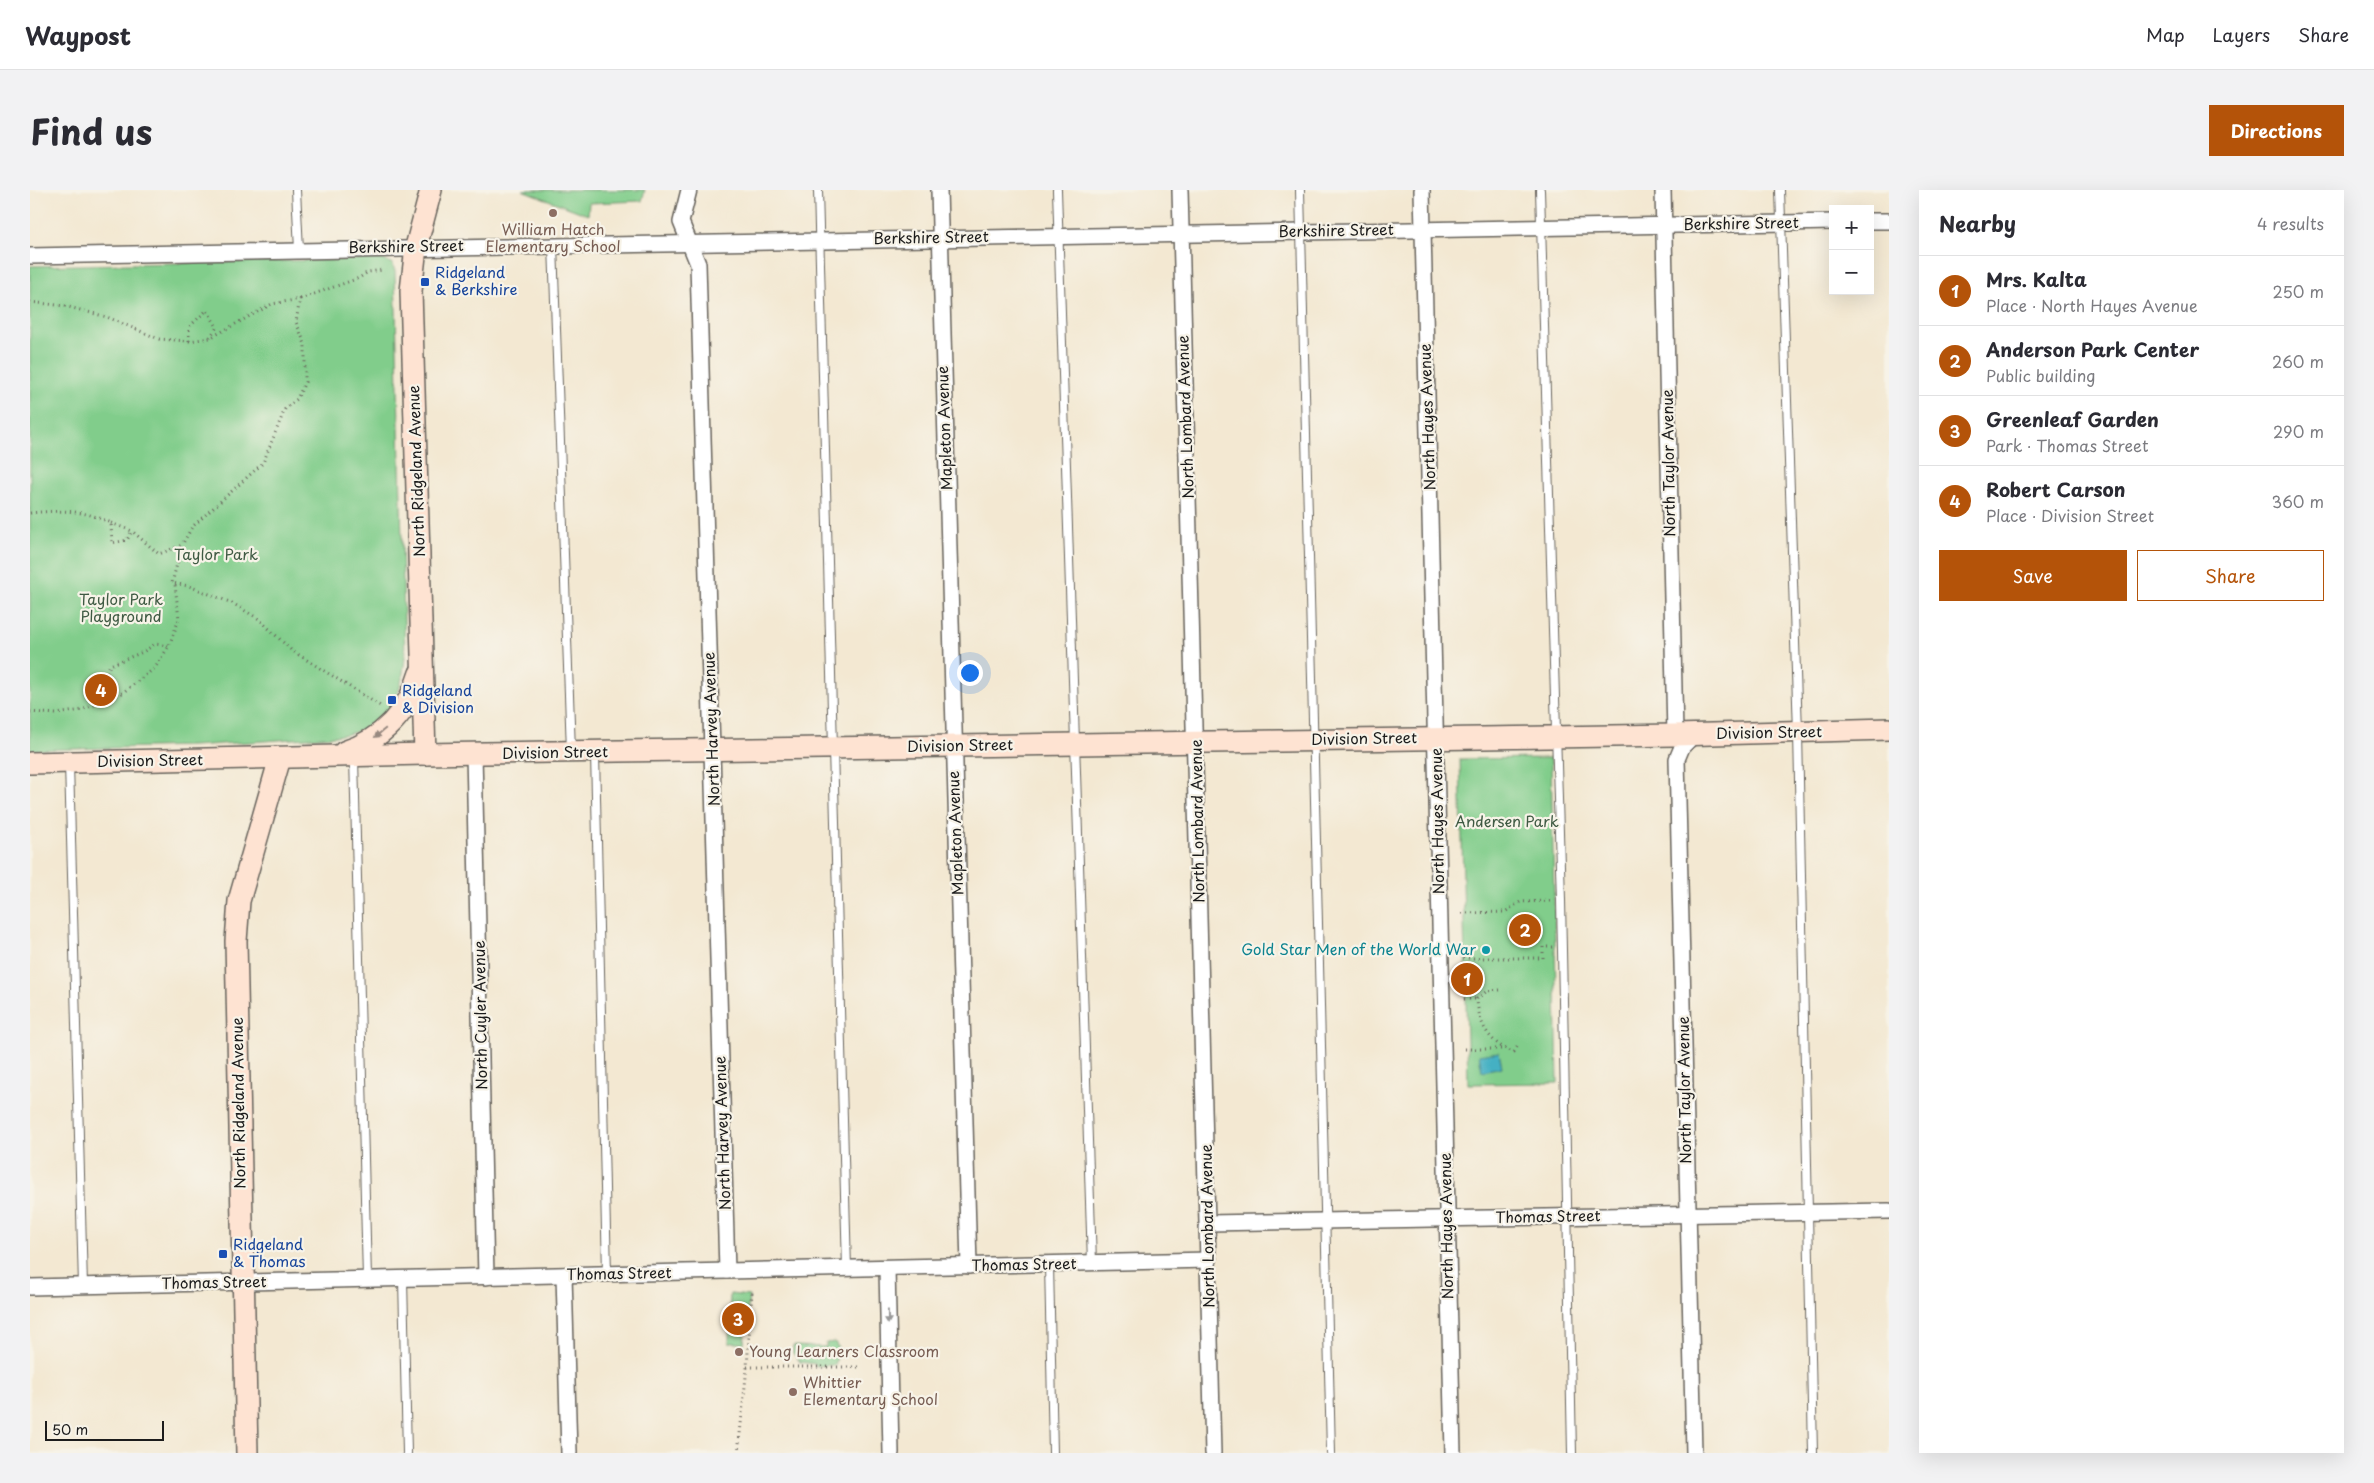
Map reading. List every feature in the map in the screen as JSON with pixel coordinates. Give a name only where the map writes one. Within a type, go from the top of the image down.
[{"type":"street","name":"North Ridgeland Avenue","points":[[426,754],[411,292],[416,247],[431,190]]},
{"type":"street","name":"North Harvey Avenue","points":[[690,190],[681,222],[698,264],[727,1271]]},
{"type":"street","name":"Mapleton Avenue","points":[[939,190],[969,1266]]},
{"type":"street","name":"North Lombard Avenue","points":[[1180,190],[1196,742],[1213,1453]]},
{"type":"street","name":"North Hayes Avenue","points":[[1422,190],[1452,1453]]},
{"type":"street","name":"North Taylor Avenue","points":[[1663,190],[1685,735],[1677,759],[1694,1453]]},
{"type":"street","points":[[1874,221],[1889,221]]},
{"type":"street","name":"Berkshire Street","points":[[30,256],[416,247],[1829,222]]},
{"type":"street","points":[[328,757],[358,748],[372,740],[401,715],[417,684],[423,663]]},
{"type":"street","name":"Division Street","points":[[30,763],[426,754],[1685,735],[1889,729]]},
{"type":"street","name":"North Cuyler Avenue","points":[[474,754],[486,1277]]},
{"type":"street","name":"North Ridgeland Avenue","points":[[247,1453],[237,921],[243,886],[280,758]]},
{"type":"street","name":"Thomas Street","points":[[1208,1223],[1889,1211]]},
{"type":"street","name":"Thomas Street","points":[[30,1287],[1209,1260]]},
{"type":"street","points":[[887,1268],[891,1453]]},
{"type":"street","points":[[564,1275],[569,1453]]},
{"type":"lane","points":[[296,190],[299,250]]},
{"type":"lane","points":[[818,190],[847,1269]]},
{"type":"lane","points":[[1057,190],[1092,1263]]},
{"type":"lane","points":[[1300,190],[1331,1453]]},
{"type":"lane","points":[[1540,190],[1561,900],[1572,1453]]},
{"type":"lane","points":[[1780,190],[1798,732],[1813,1453]]},
{"type":"lane","points":[[553,245],[572,752]]},
{"type":"lane","points":[[595,752],[608,1274]]},
{"type":"lane","points":[[354,756],[367,1279]]},
{"type":"lane","points":[[69,762],[83,1286]]},
{"type":"lane","points":[[1049,1264],[1053,1453]]},
{"type":"lane","points":[[403,1279],[408,1453]]},
{"type":"path","points":[[30,302],[65,306],[106,317],[160,339],[189,341],[210,338],[272,304],[300,299],[359,278],[368,272],[383,270]]},
{"type":"path","points":[[30,712],[56,714],[82,710],[122,693],[154,668],[169,646],[180,619],[175,585],[172,583],[182,545],[192,527],[264,463],[285,409],[297,399],[305,382],[305,344],[296,322],[300,299]]},
{"type":"path","points":[[189,341],[189,327],[206,310],[217,327],[210,338]]},
{"type":"path","points":[[30,513],[72,510],[95,516],[132,531],[159,554],[182,545]]},
{"type":"path","points":[[111,523],[112,543],[127,540],[132,531]]},
{"type":"path","points":[[175,585],[188,586],[232,602],[260,620],[291,650],[334,675],[384,708]]},
{"type":"path","points":[[102,700],[99,690],[110,666],[143,652],[154,644],[169,646]]},
{"type":"path","points":[[1462,912],[1505,912],[1520,902],[1561,900]]},
{"type":"path","points":[[1463,958],[1543,958],[1543,948],[1556,948],[1556,938]]},
{"type":"path","points":[[1464,998],[1477,998],[1487,991],[1500,990]]},
{"type":"path","points":[[1477,998],[1478,1015],[1489,1035],[1502,1048]]},
{"type":"path","points":[[1465,1049],[1502,1048],[1514,1052],[1519,1044]]},
{"type":"path","points":[[738,1453],[747,1367],[752,1292]]},
{"type":"path","points":[[747,1367],[862,1367]]},
{"type":"green space","points":[[522,190],[645,190],[642,201],[589,203],[588,215]]},
{"type":"green space","name":"Taylor Park","points":[[381,259],[392,263],[395,271],[405,658],[399,689],[394,702],[387,712],[367,728],[336,736],[193,746],[30,750],[30,266]]},
{"type":"green space","name":"Andersen Park","points":[[1551,758],[1558,1083],[1468,1084],[1460,759]]},
{"type":"green space","points":[[730,1294],[749,1296],[744,1343],[729,1343]]},
{"type":"green space","points":[[835,1342],[839,1350],[835,1365],[816,1366],[815,1364],[800,1362],[793,1353],[793,1346],[826,1347],[826,1343]]},
{"type":"water","points":[[1499,1052],[1502,1067],[1482,1071],[1479,1055]]},
{"type":"place","name":"William Hatch Elementary School","points":[[553,213]]},
{"type":"place","name":"Ridgeland & Berkshire","points":[[425,282]]},
{"type":"place","name":"Robert Carson","points":[[101,690]]},
{"type":"place","name":"Ridgeland & Division","points":[[392,700]]},
{"type":"place","name":"Anderson Park Center","points":[[1525,930]]},
{"type":"place","name":"Gold Star Men of the World War","points":[[1486,950]]},
{"type":"place","name":"Mrs. Kalta","points":[[1467,979]]},
{"type":"place","name":"Ridgeland & Thomas","points":[[223,1254]]},
{"type":"place","name":"Greenleaf Garden","points":[[738,1319]]},
{"type":"place","name":"Young Learners Classroom","points":[[739,1352]]},
{"type":"place","name":"Whittier Elementary School","points":[[793,1392]]},
{"type":"park label","name":"Taylor Park Playground","points":[[121,608]]}]
